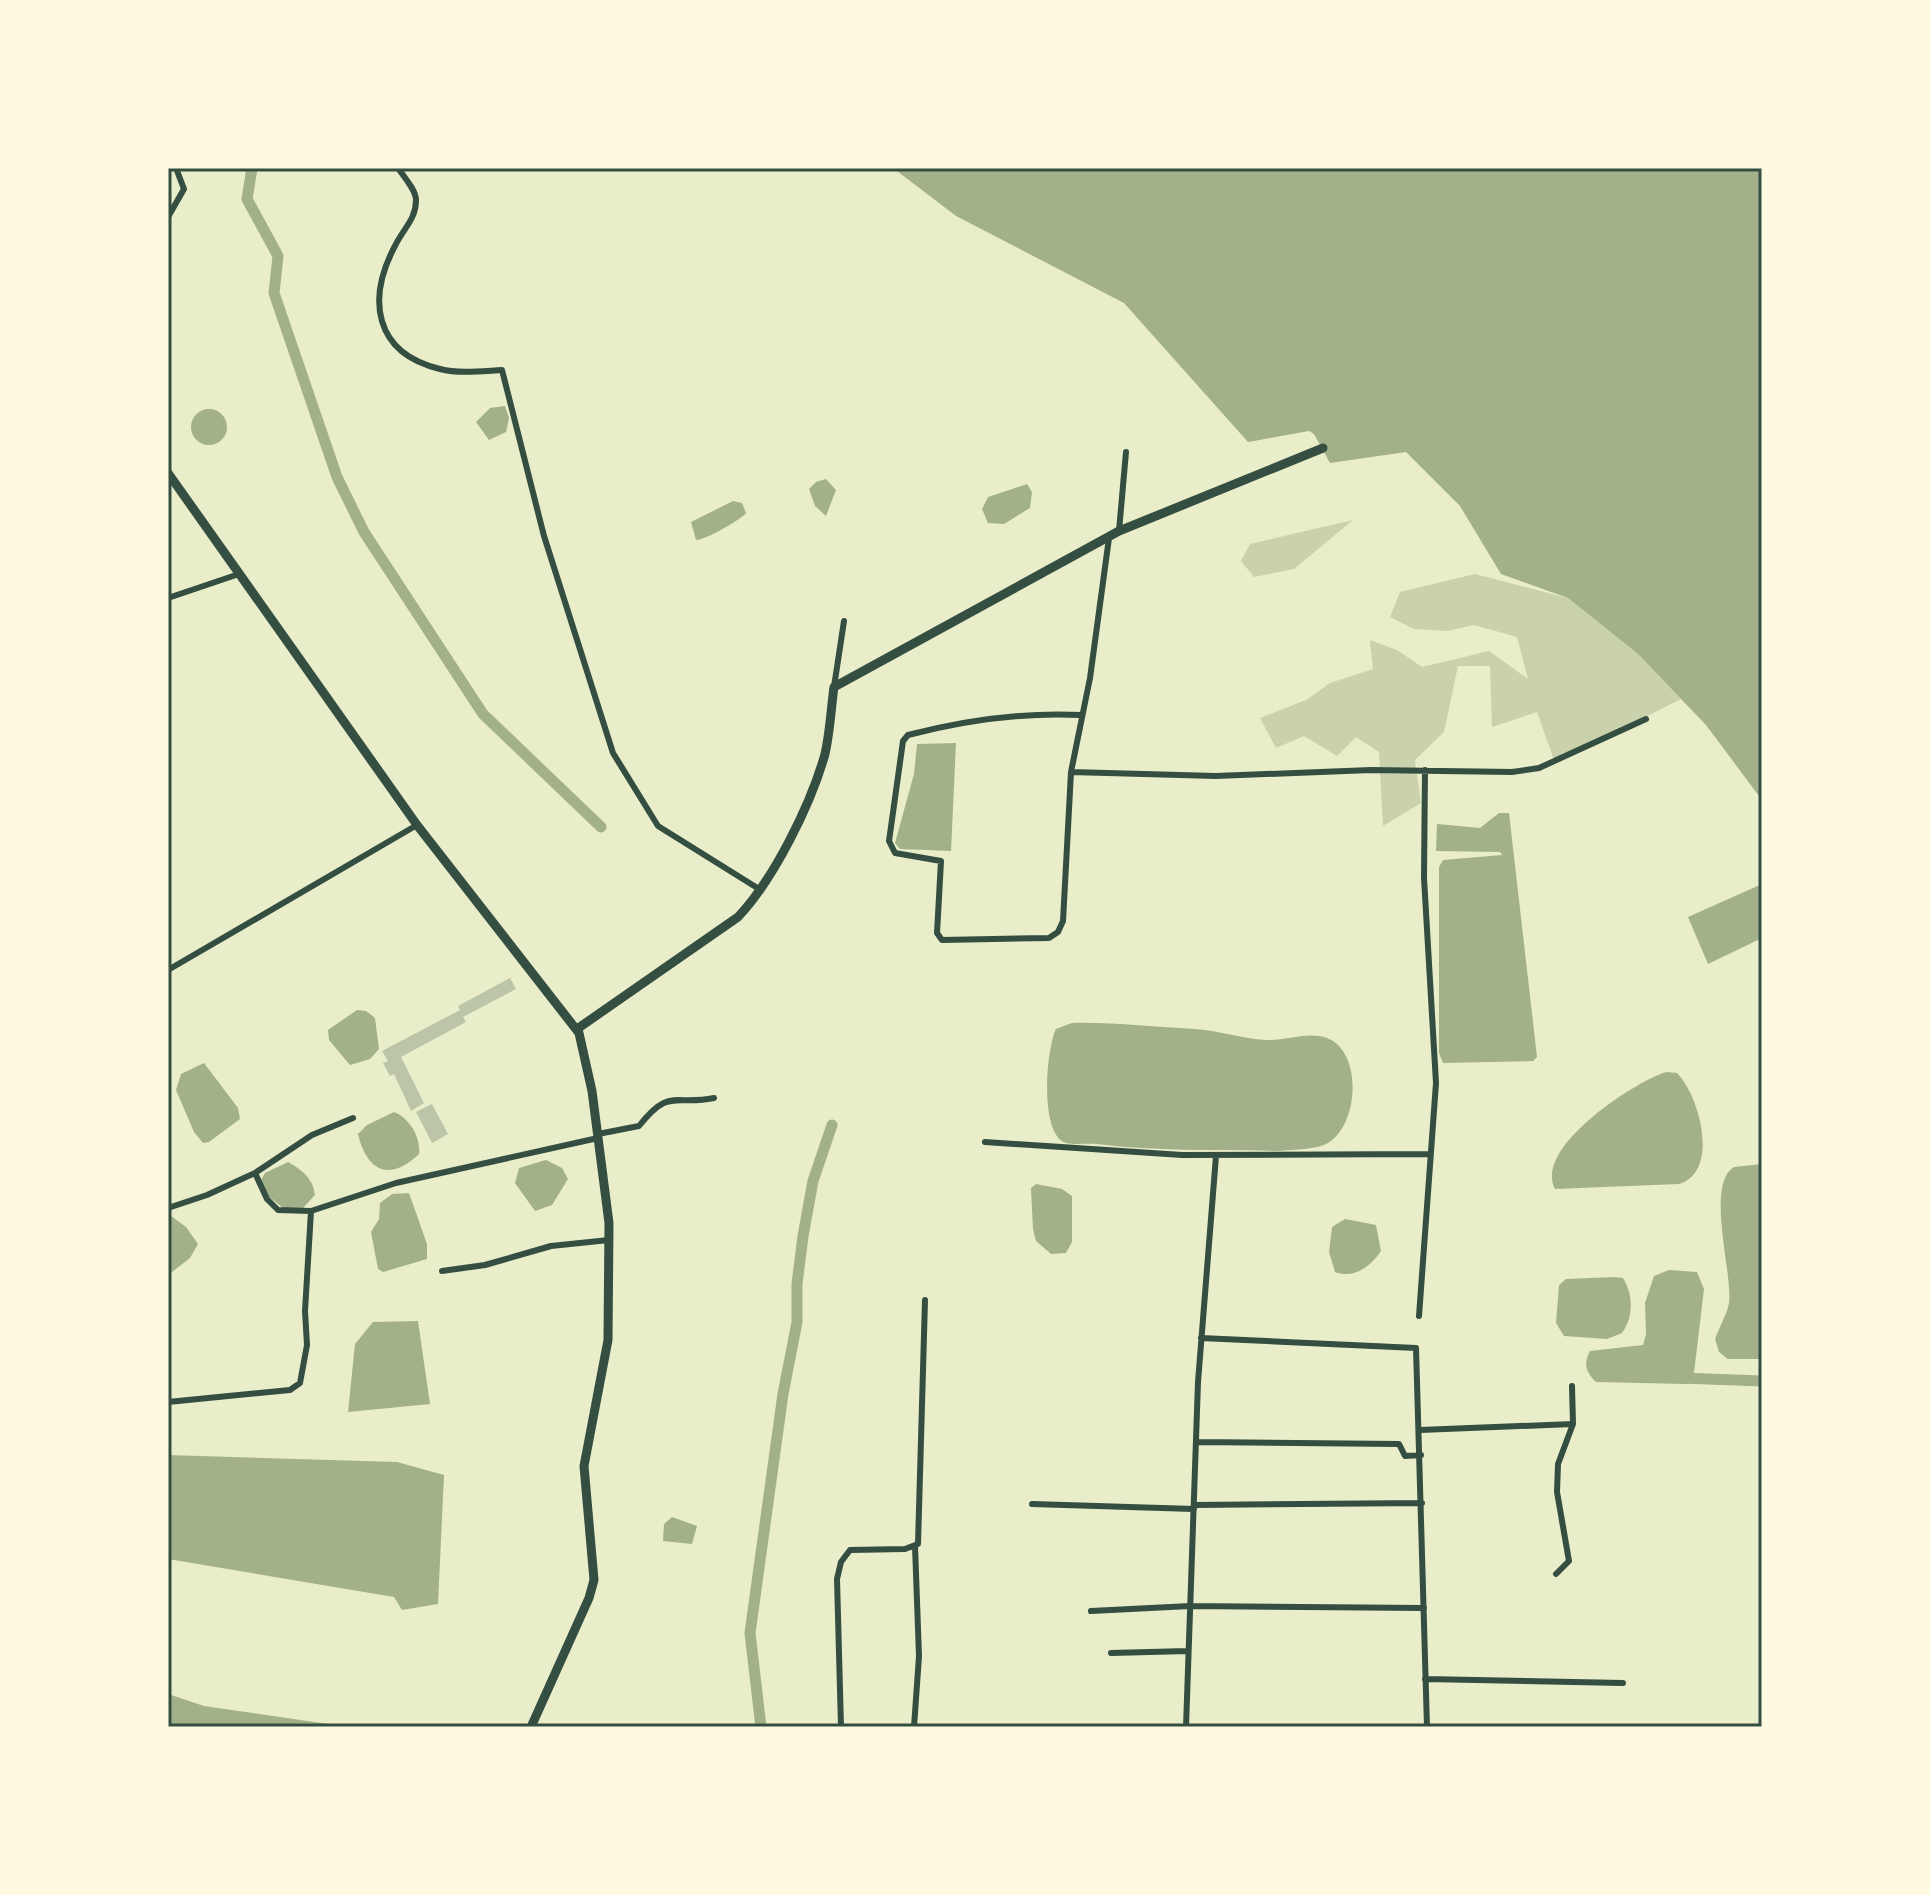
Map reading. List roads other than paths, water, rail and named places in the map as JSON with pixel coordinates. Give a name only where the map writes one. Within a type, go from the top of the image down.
[{"type":"main road","points":[[577,1029],[738,917],[788,843],[818,775],[826,751],[834,687],[1119,531],[1323,448]]},
{"type":"main road","points":[[168,473],[417,825],[577,1029],[592,1091],[606,1180],[609,1240],[608,1340],[584,1466],[594,1580],[589,1598],[531,1727]]},
{"type":"street","points":[[168,217],[184,189],[176,168]]},
{"type":"street","points":[[398,168],[416,196],[414,218],[395,245],[378,306],[384,335],[405,356],[441,370],[502,370],[544,536],[613,753],[658,826],[759,889]]},
{"type":"street","points":[[1119,531],[1126,452]]},
{"type":"street","points":[[1081,715],[1014,714],[941,726],[908,735],[903,741],[889,841],[895,853],[941,861],[937,933],[942,940],[1049,938],[1058,932],[1063,921],[1071,772],[1081,715],[1109,538]]},
{"type":"street","points":[[168,598],[239,574]]},
{"type":"street","points":[[834,687],[844,621]]},
{"type":"street","points":[[1071,772],[1216,776],[1425,770],[1512,772],[1539,768],[1646,719]]},
{"type":"street","points":[[1419,1316],[1436,1083],[1424,878],[1425,770]]},
{"type":"street","points":[[168,970],[417,825]]},
{"type":"street","points":[[255,1173],[267,1199],[278,1210],[311,1211],[396,1183],[639,1126],[657,1104],[679,1098],[714,1098]]},
{"type":"street","points":[[168,1208],[207,1195],[255,1173],[312,1135],[353,1118]]},
{"type":"street","points":[[985,1142],[1071,1150],[1216,1156],[1429,1154]]},
{"type":"street","points":[[1186,1727],[1201,1338],[1216,1156]]},
{"type":"street","points":[[168,1402],[290,1390],[300,1383],[307,1345],[305,1311],[311,1211]]},
{"type":"street","points":[[442,1271],[485,1265],[551,1246],[609,1240]]},
{"type":"street","points":[[914,1727],[919,1656],[915,1546],[920,1525],[925,1300]]},
{"type":"street","points":[[1201,1338],[1416,1348],[1427,1727]]},
{"type":"street","points":[[1556,1574],[1569,1561],[1557,1492],[1558,1464],[1573,1424],[1572,1386]]},
{"type":"street","points":[[1420,1430],[1573,1424]]},
{"type":"street","points":[[1198,1442],[1399,1444],[1405,1456],[1421,1455]]},
{"type":"street","points":[[1032,1504],[1194,1507],[1422,1503]]},
{"type":"street","points":[[841,1727],[837,1579],[841,1562],[850,1550],[915,1546]]},
{"type":"street","points":[[1091,1611],[1190,1606],[1424,1608]]},
{"type":"street","points":[[1111,1653],[1188,1651]]},
{"type":"street","points":[[1425,1679],[1623,1683]]},
{"type":"waterway","points":[[252,168],[247,199],[278,256],[274,293],[337,477],[364,532],[483,714],[601,827]]},
{"type":"waterway","points":[[761,1727],[750,1633],[783,1394],[797,1322],[797,1284],[803,1236],[813,1181],[832,1125]]},
{"type":"waterway","points":[[1681,1378],[1762,1381]]}]
